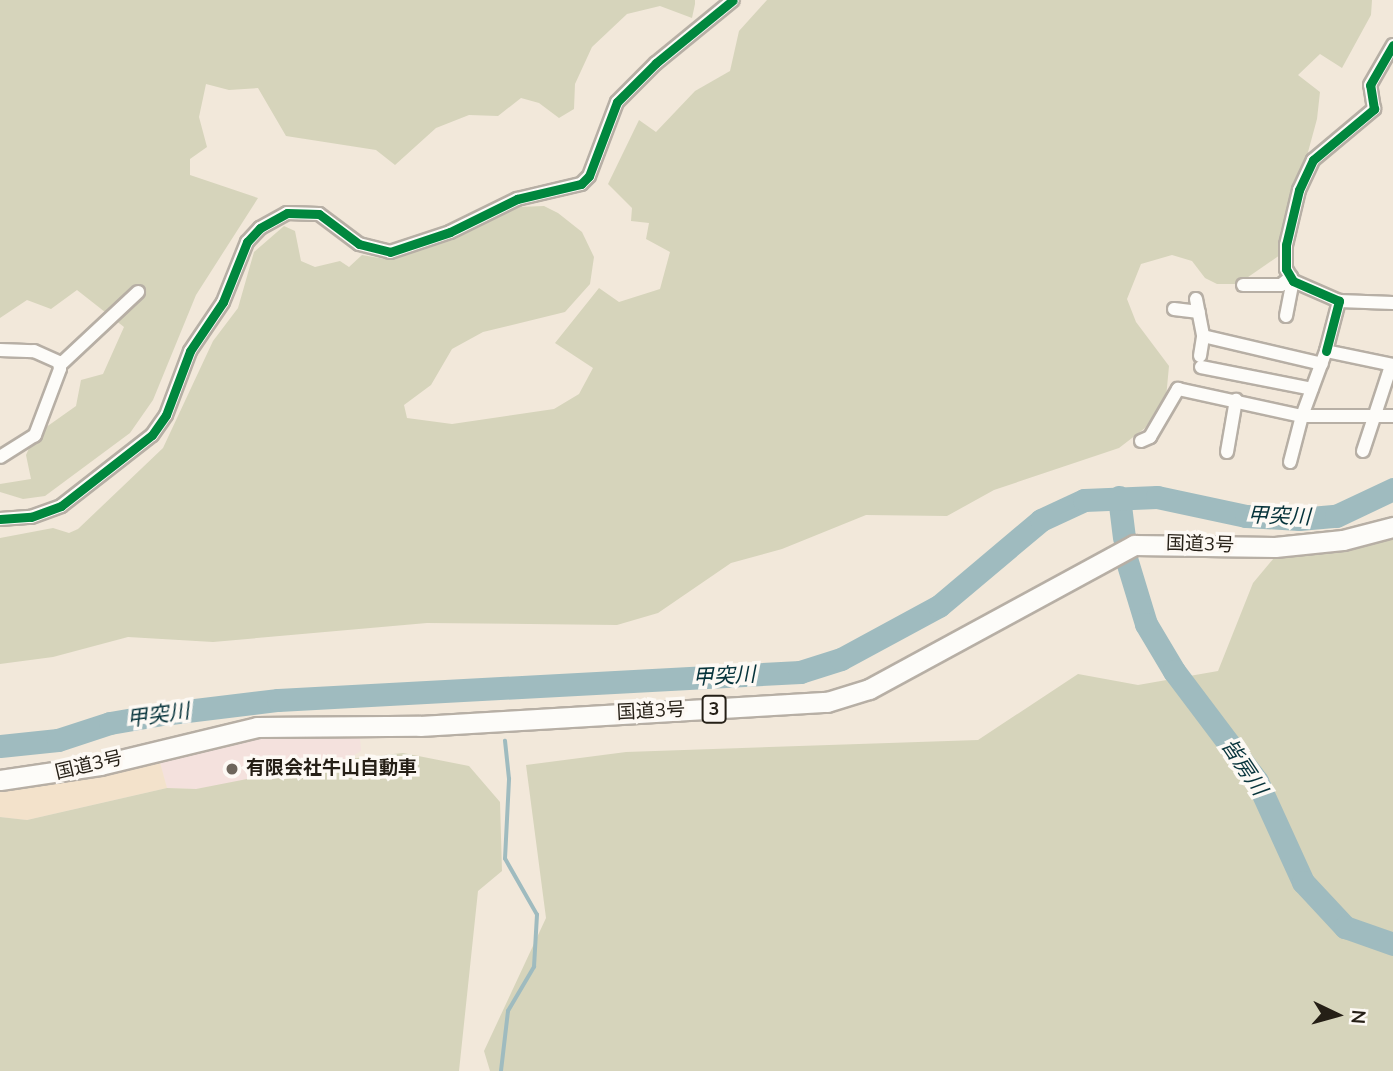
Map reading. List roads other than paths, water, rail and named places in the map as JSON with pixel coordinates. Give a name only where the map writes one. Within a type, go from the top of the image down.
[{"type":"highway","name":"国道3号","points":[[0,780],[88,767],[257,727],[420,726],[827,702],[869,689],[1134,545],[1275,547],[1343,540],[1393,527]]},
{"type":"street","points":[[0,519],[31,517],[61,506],[152,435],[166,415],[190,351],[228,292],[247,242],[260,228],[287,214],[319,215],[359,244],[390,252],[450,232],[517,200],[581,184],[589,176],[617,102],[656,63],[733,0]]},
{"type":"street","points":[[1393,45],[1370,85],[1374,109],[1313,160],[1299,190],[1286,245],[1286,269],[1292,279],[1339,301],[1393,303]]},
{"type":"street","points":[[1243,285],[1281,285],[1292,279]]},
{"type":"street","points":[[1286,316],[1292,279]]},
{"type":"street","points":[[0,457],[35,435],[60,365],[138,292]]},
{"type":"street","points":[[1290,462],[1324,358],[1339,301]]},
{"type":"street","points":[[1174,309],[1197,305],[1203,337],[1201,362],[1312,389]]},
{"type":"street","points":[[1203,337],[1324,358],[1392,366],[1363,451]]},
{"type":"street","points":[[0,350],[33,351],[60,365]]},
{"type":"street","points":[[1141,441],[1150,437],[1178,389],[1303,416],[1393,416]]},
{"type":"street","points":[[1227,452],[1236,400]]},
{"type":"waterway","name":"甲突川","points":[[0,746],[58,740],[110,723],[162,714],[278,700],[800,672],[841,659],[939,606],[1041,520],[1084,500],[1157,497],[1246,516],[1299,519],[1336,516],[1393,489]]},
{"type":"waterway","name":"皆房川","points":[[1119,497],[1124,538]]},
{"type":"waterway","name":"皆房川","points":[[1126,558],[1146,624],[1174,671],[1257,781],[1303,882],[1345,927],[1393,944]]},
{"type":"waterway","points":[[501,1071],[508,1011],[534,967],[537,915],[505,859],[509,779],[505,741]]},
{"type":"place","name":"有限会社牛山自動車","points":[[232,769]]}]
